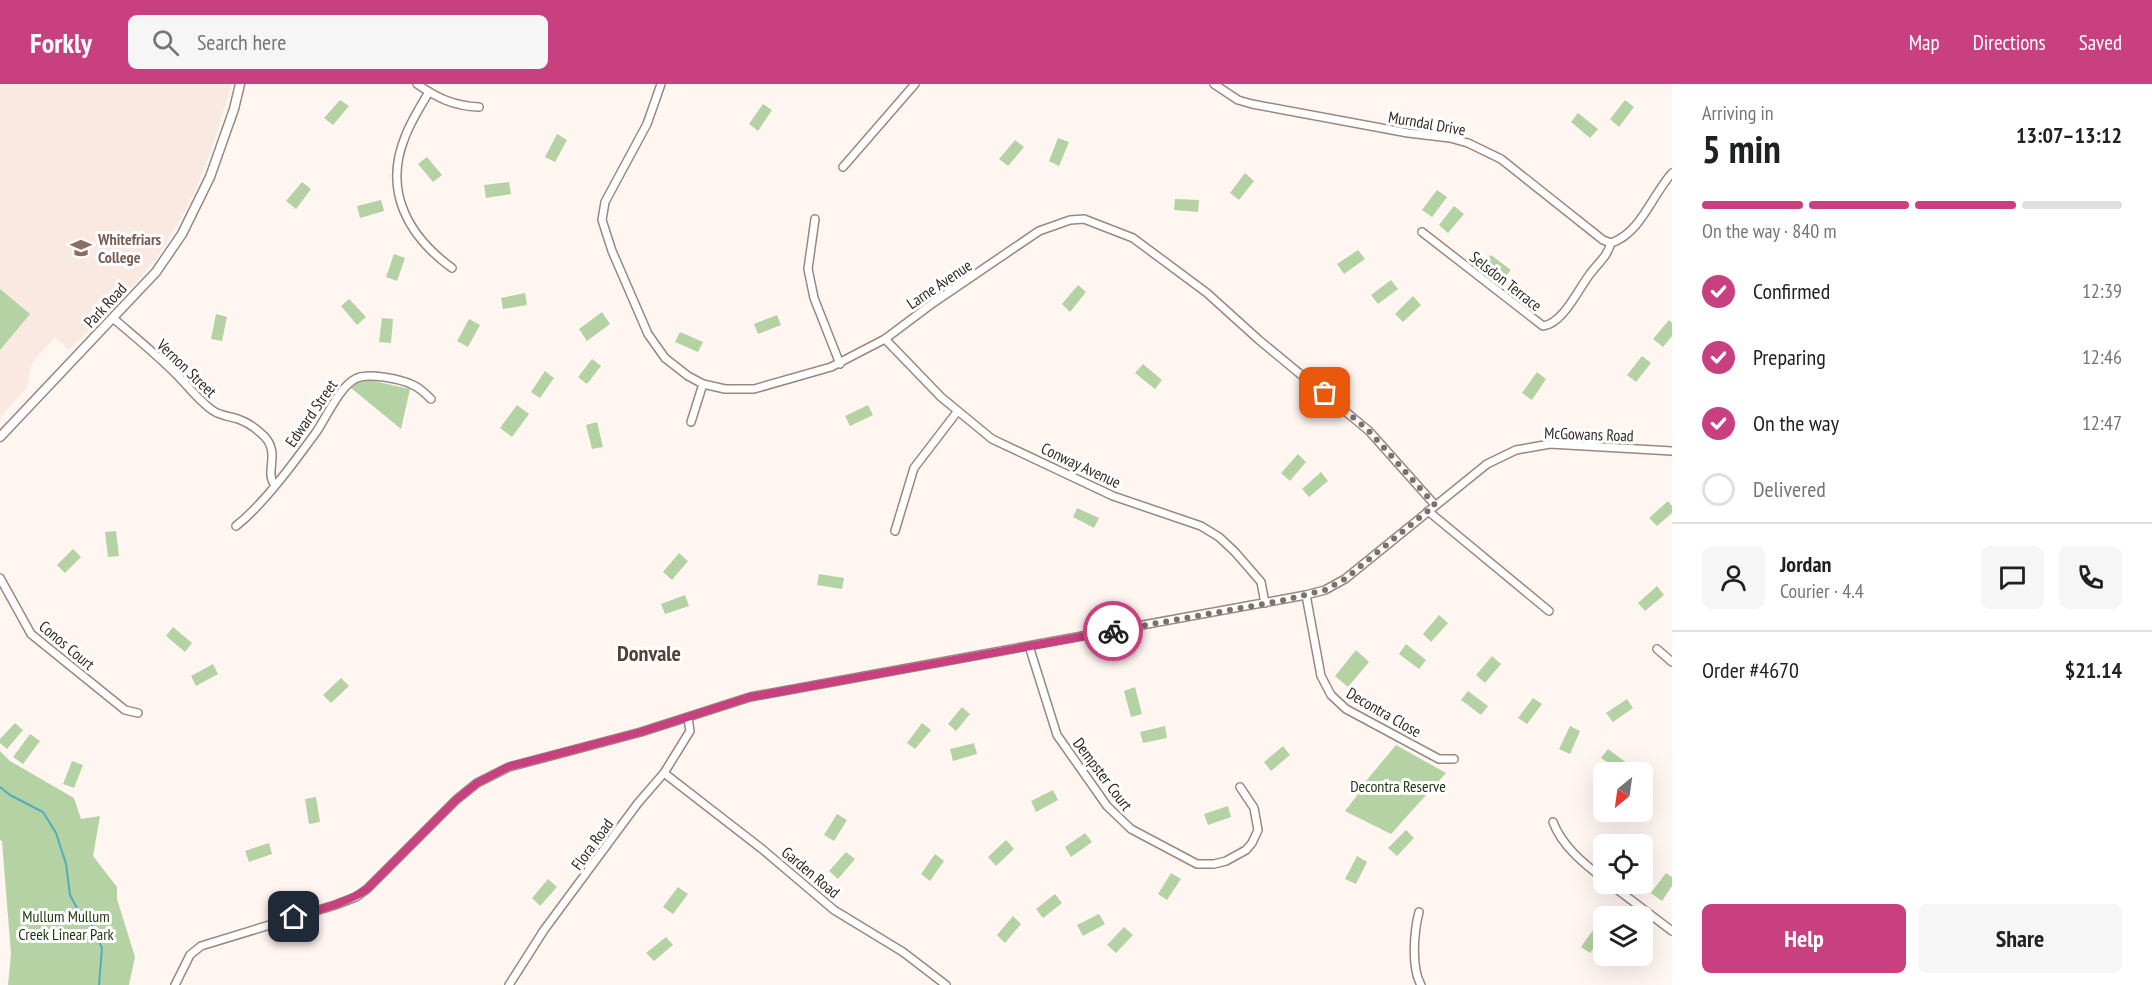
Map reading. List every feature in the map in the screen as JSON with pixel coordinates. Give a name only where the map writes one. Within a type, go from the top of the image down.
[{"type":"street","name":"Park Road","points":[[234,109],[240,84]]},
{"type":"street","name":"Park Road","points":[[0,437],[156,272],[182,234],[210,177],[245,84]]},
{"type":"street","points":[[417,84],[457,105],[479,107]]},
{"type":"street","name":"Larne Avenue","points":[[661,84],[647,124],[605,202],[603,227],[652,341],[673,366],[703,384],[724,389],[754,390],[840,364],[885,339],[940,298],[1039,231],[1078,219],[1090,221],[1133,238],[1207,292],[1259,340],[1364,426],[1435,505]]},
{"type":"street","points":[[843,167],[915,84]]},
{"type":"street","name":"Murndal Drive","points":[[1214,84],[1238,99],[1252,104],[1468,143],[1501,159],[1597,235],[1611,243]]},
{"type":"street","points":[[429,92],[405,138],[398,166],[398,192],[405,215],[418,238],[452,268]]},
{"type":"street","points":[[1611,243],[1636,223],[1672,173]]},
{"type":"street","points":[[815,219],[808,269],[814,298],[840,364]]},
{"type":"street","name":"Selsdon Terrace","points":[[1422,232],[1543,326],[1551,324],[1570,306],[1588,276],[1606,257],[1611,243]]},
{"type":"street","name":"Vernon Street","points":[[114,319],[212,410],[219,415],[239,419],[249,424],[266,438],[273,454],[271,476],[274,484]]},
{"type":"street","name":"Conway Avenue","points":[[885,339],[957,412],[992,438],[1113,496],[1211,532],[1235,552],[1261,582],[1265,603]]},
{"type":"street","name":"Edward Street","points":[[236,526],[256,508],[318,430],[345,387],[356,378],[369,375],[410,383],[431,399]]},
{"type":"street","points":[[691,422],[703,384]]},
{"type":"street","points":[[895,531],[914,468],[957,412]]},
{"type":"street","name":"McGowans Road","points":[[175,985],[190,955],[201,946],[356,897],[384,873],[456,800],[494,773],[508,767],[688,718],[750,697],[1306,596],[1335,585],[1487,464],[1502,455],[1530,446],[1569,445],[1672,451]]},
{"type":"street","points":[[1428,511],[1549,611]]},
{"type":"street","name":"Conos Court","points":[[0,578],[31,634],[125,710],[138,713]]},
{"type":"street","name":"Decontra Close","points":[[1306,596],[1321,676],[1338,702],[1439,759],[1454,759]]},
{"type":"street","name":"Dempster Court","points":[[1029,646],[1057,735],[1107,806],[1131,829],[1197,864],[1226,861],[1246,850],[1258,830],[1254,808],[1240,787]]},
{"type":"street","points":[[1657,649],[1672,662]]},
{"type":"street","name":"Flora Road","points":[[509,985],[544,930],[631,813],[664,774],[690,731],[688,718]]},
{"type":"street","name":"Garden Road","points":[[664,774],[762,849],[834,910],[903,952],[946,985]]},
{"type":"street","points":[[1553,822],[1558,835],[1593,870]]},
{"type":"street","points":[[1623,894],[1672,931]]},
{"type":"street","points":[[1419,912],[1415,929],[1416,974],[1421,985]]},
{"type":"shaded area","name":"Whitefriars College","points":[[0,84],[232,84],[198,185],[158,256],[132,287],[69,350],[55,337],[32,362],[27,387],[0,418]]},
{"type":"green space","points":[[340,100],[349,106],[333,125],[324,118]]},
{"type":"green space","points":[[1625,100],[1634,107],[1619,127],[1610,119]]},
{"type":"green space","points":[[763,104],[772,110],[758,131],[749,124]]},
{"type":"green space","points":[[1578,113],[1598,129],[1590,138],[1571,122]]},
{"type":"green space","points":[[557,134],[567,140],[555,162],[545,157]]},
{"type":"green space","points":[[1058,138],[1069,142],[1059,166],[1049,161]]},
{"type":"green space","points":[[1015,140],[1024,147],[1008,166],[999,159]]},
{"type":"green space","points":[[427,157],[442,175],[433,182],[418,164]]},
{"type":"green space","points":[[1245,173],[1254,181],[1239,200],[1230,193]]},
{"type":"green space","points":[[302,182],[311,189],[296,209],[286,201]]},
{"type":"green space","points":[[509,182],[511,194],[486,198],[484,185]]},
{"type":"green space","points":[[1437,190],[1447,197],[1432,217],[1422,210]]},
{"type":"green space","points":[[1175,199],[1199,200],[1198,212],[1174,210]]},
{"type":"green space","points":[[381,200],[384,211],[360,218],[357,206]]},
{"type":"green space","points":[[1454,206],[1464,214],[1448,233],[1439,225]]},
{"type":"green space","points":[[1358,250],[1365,259],[1344,274],[1337,264]]},
{"type":"green space","points":[[394,254],[405,258],[397,281],[386,277]]},
{"type":"green space","points":[[1491,255],[1511,270],[1503,279],[1484,264]]},
{"type":"green space","points":[[1391,280],[1398,289],[1378,304],[1371,295]]},
{"type":"green space","points":[[1078,285],[1086,292],[1070,312],[1062,304]]},
{"type":"green space","points":[[0,289],[30,314],[0,350]]},
{"type":"green space","points":[[525,293],[527,305],[503,309],[501,298]]},
{"type":"green space","points":[[1413,296],[1421,305],[1403,322],[1395,314]]},
{"type":"green space","points":[[349,299],[366,317],[357,325],[341,306]]},
{"type":"green space","points":[[602,312],[610,324],[587,341],[579,329]]},
{"type":"green space","points":[[216,314],[227,317],[222,341],[211,339]]},
{"type":"green space","points":[[777,315],[781,325],[758,334],[754,324]]},
{"type":"green space","points":[[382,318],[393,319],[391,343],[379,342]]},
{"type":"green space","points":[[469,319],[480,325],[468,347],[457,341]]},
{"type":"green space","points":[[1669,320],[1672,323],[1672,336],[1663,347],[1653,339]]},
{"type":"green space","points":[[680,332],[703,342],[698,352],[675,342]]},
{"type":"green space","points":[[1642,356],[1651,363],[1636,382],[1627,375]]},
{"type":"green space","points":[[592,359],[601,366],[587,384],[578,377]]},
{"type":"green space","points":[[1143,364],[1162,380],[1155,389],[1135,373]]},
{"type":"green space","points":[[545,371],[554,378],[540,398],[531,392]]},
{"type":"green space","points":[[1537,372],[1546,379],[1532,400],[1522,393]]},
{"type":"green space","points":[[369,380],[410,389],[401,429],[351,388],[357,382]]},
{"type":"green space","points":[[517,405],[529,414],[512,437],[500,428]]},
{"type":"green space","points":[[868,405],[873,415],[850,426],[845,416]]},
{"type":"green space","points":[[597,422],[603,447],[592,449],[586,425]]},
{"type":"green space","points":[[1298,454],[1306,462],[1290,481],[1281,473]]},
{"type":"green space","points":[[1321,472],[1328,481],[1309,497],[1302,489]]},
{"type":"green space","points":[[1668,501],[1672,506],[1672,513],[1657,526],[1649,518]]},
{"type":"green space","points":[[1077,508],[1099,518],[1094,528],[1073,517]]},
{"type":"green space","points":[[116,531],[119,556],[108,557],[105,532]]},
{"type":"green space","points":[[73,549],[81,557],[65,573],[57,565]]},
{"type":"green space","points":[[679,553],[688,561],[672,580],[663,572]]},
{"type":"green space","points":[[819,574],[844,578],[842,589],[817,585]]},
{"type":"green space","points":[[1657,586],[1664,595],[1645,611],[1638,603]]},
{"type":"green space","points":[[685,595],[689,606],[665,614],[661,604]]},
{"type":"green space","points":[[1439,615],[1448,623],[1431,642],[1423,634]]},
{"type":"green space","points":[[173,627],[192,643],[185,652],[166,636]]},
{"type":"green space","points":[[1406,644],[1426,660],[1419,669],[1399,654]]},
{"type":"green space","points":[[1356,650],[1369,662],[1348,687],[1335,676]]},
{"type":"green space","points":[[1492,656],[1501,664],[1485,683],[1476,675]]},
{"type":"green space","points":[[213,664],[218,674],[196,686],[191,676]]},
{"type":"green space","points":[[341,678],[349,686],[331,703],[323,695]]},
{"type":"green space","points":[[1135,687],[1142,714],[1131,717],[1124,691]]},
{"type":"green space","points":[[1468,691],[1488,706],[1481,715],[1461,700]]},
{"type":"green space","points":[[1533,698],[1542,704],[1527,724],[1518,718]]},
{"type":"green space","points":[[1627,699],[1633,708],[1613,722],[1606,713]]},
{"type":"green space","points":[[962,707],[970,714],[956,731],[948,724]]},
{"type":"green space","points":[[15,723],[23,730],[7,749],[0,743],[0,739]]},
{"type":"green space","points":[[922,723],[931,730],[915,749],[907,743]]},
{"type":"green space","points":[[1165,726],[1167,738],[1143,743],[1140,732]]},
{"type":"green space","points":[[1570,726],[1580,731],[1570,754],[1559,749]]},
{"type":"green space","points":[[30,734],[40,741],[23,764],[13,757]]},
{"type":"green space","points":[[974,743],[977,754],[953,761],[950,749]]},
{"type":"green space","name":"Decontra Reserve","points":[[1396,745],[1446,773],[1391,834],[1345,811],[1362,789],[1361,787]]},
{"type":"green space","points":[[1283,746],[1290,755],[1271,771],[1264,762]]},
{"type":"green space","points":[[1608,749],[1625,762],[1607,762],[1601,758]]},
{"type":"green space","name":"Mullum Mullum Creek Linear Park","points":[[0,751],[10,761],[74,798],[81,819],[100,816],[93,856],[117,887],[117,899],[135,957],[129,985],[8,985],[11,954],[2,841],[0,840]]},
{"type":"green space","points":[[72,761],[83,765],[74,788],[63,784]]},
{"type":"green space","points":[[1053,790],[1058,800],[1036,812],[1031,801]]},
{"type":"green space","points":[[316,797],[320,822],[309,824],[305,799]]},
{"type":"green space","points":[[1228,806],[1231,817],[1208,825],[1204,814]]},
{"type":"green space","points":[[837,814],[847,820],[834,841],[824,835]]},
{"type":"green space","points":[[1406,830],[1414,838],[1397,856],[1388,848]]},
{"type":"green space","points":[[1085,833],[1092,842],[1071,857],[1065,847]]},
{"type":"green space","points":[[1006,840],[1014,849],[996,866],[988,857]]},
{"type":"green space","points":[[269,843],[272,854],[249,862],[245,851]]},
{"type":"green space","points":[[846,852],[855,859],[838,879],[829,871]]},
{"type":"green space","points":[[935,854],[944,861],[930,881],[921,874]]},
{"type":"green space","points":[[1357,856],[1367,862],[1356,884],[1345,879]]},
{"type":"green space","points":[[1171,873],[1181,879],[1167,900],[1158,894]]},
{"type":"green space","points":[[1666,873],[1672,877],[1672,886],[1662,901],[1652,894]]},
{"type":"green space","points":[[548,879],[557,887],[540,906],[532,898]]},
{"type":"green space","points":[[678,887],[688,894],[673,914],[663,907]]},
{"type":"green space","points":[[1055,894],[1062,903],[1043,918],[1036,909]]},
{"type":"green space","points":[[1099,914],[1105,924],[1083,936],[1077,925]]},
{"type":"green space","points":[[1013,916],[1021,924],[1005,943],[997,935]]},
{"type":"green space","points":[[1124,927],[1133,935],[1116,953],[1107,945]]},
{"type":"green space","points":[[1593,930],[1593,949],[1590,953],[1581,947]]},
{"type":"green space","points":[[666,937],[673,945],[654,961],[646,953]]},
{"type":"waterway","points":[[0,787],[10,795],[43,812],[56,833],[66,864],[70,895],[78,910],[91,924],[102,948],[99,985]]},
{"type":"way so far","points":[[1113,631],[1306,596],[1325,590],[1345,579],[1435,505],[1369,431],[1325,393]]},
{"type":"place","name":"Whitefriars College","points":[[81,248]]},
{"type":"district","name":"Donvale","points":[[649,653]]},
{"type":"route","points":[[294,917],[356,897],[384,873],[456,800],[477,783],[508,767],[641,732],[750,697],[1113,631]]}]
